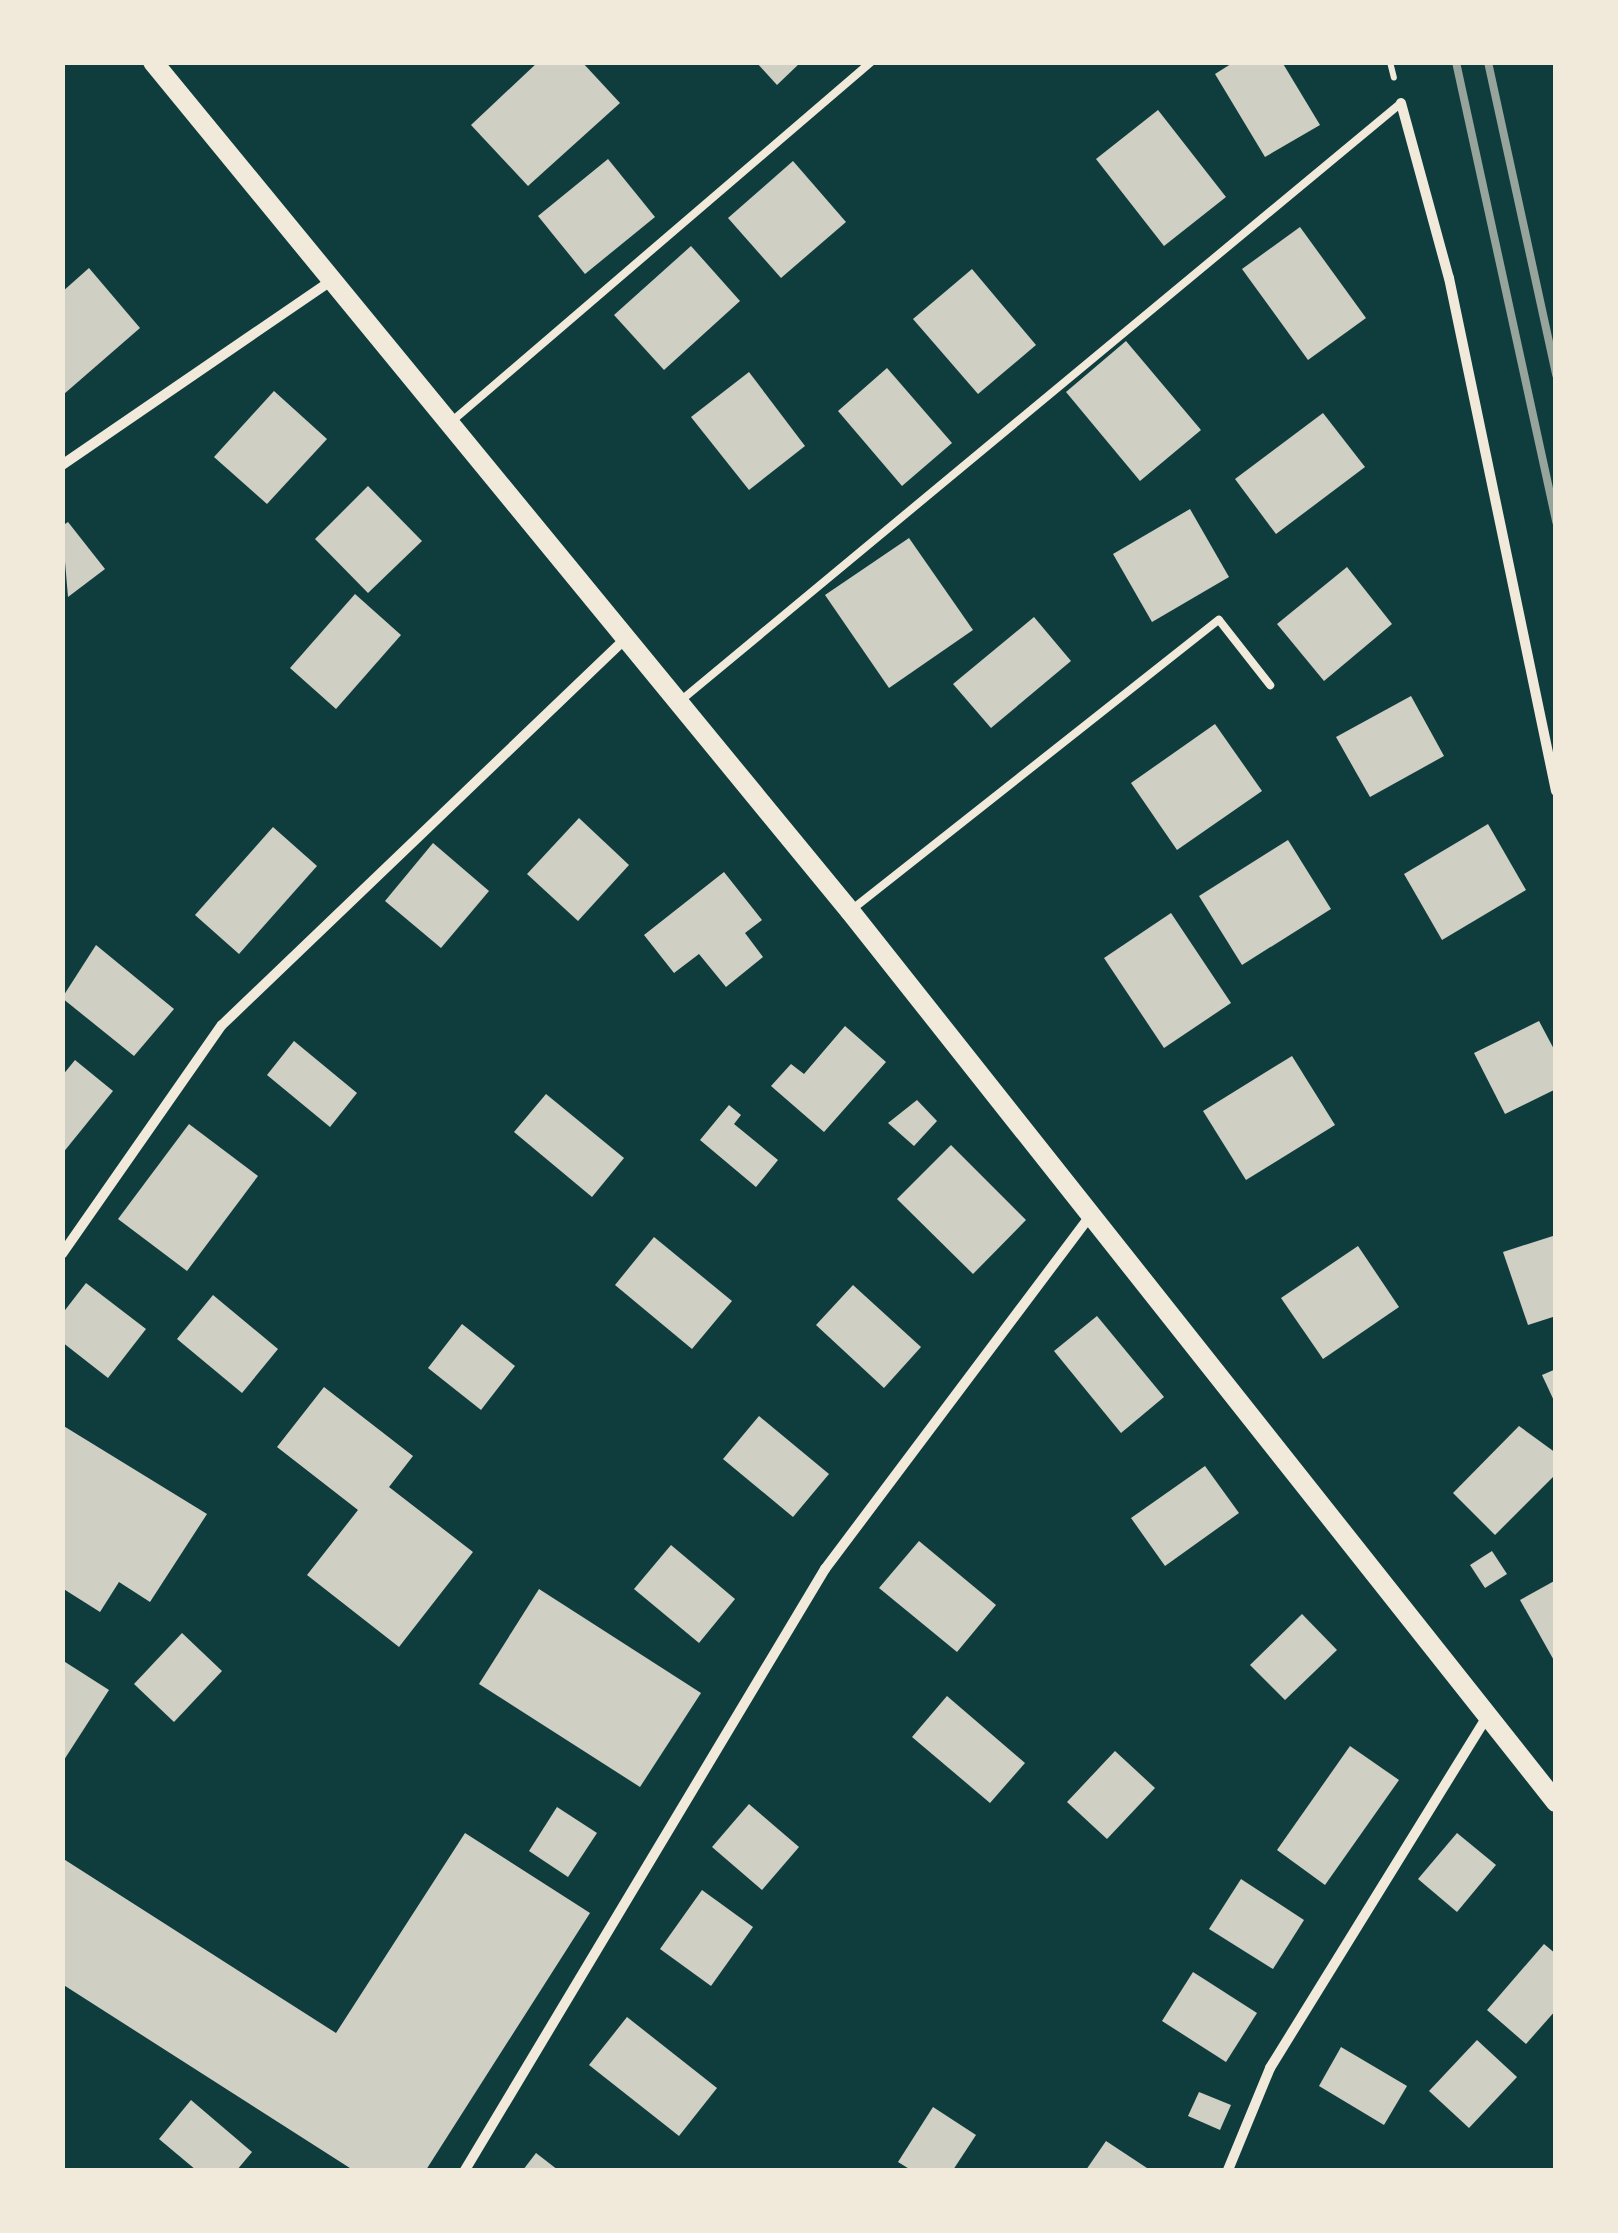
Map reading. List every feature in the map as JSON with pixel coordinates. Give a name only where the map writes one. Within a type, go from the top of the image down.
[{"type":"main road","points":[[153,62],[850,911],[1491,1710],[1556,1802]]},
{"type":"street","points":[[1401,103],[1450,278],[1556,790]]},
{"type":"street","points":[[62,465],[334,279]]},
{"type":"street","points":[[62,1254],[222,1025],[627,638]]},
{"type":"street","points":[[465,2170],[824,1569],[1092,1214]]},
{"type":"street","points":[[1228,2170],[1270,2068],[1491,1710]]},
{"type":"lane","points":[[452,422],[871,62]]},
{"type":"lane","points":[[679,702],[1401,103]]},
{"type":"lane","points":[[850,911],[1219,620],[1270,686]]},
{"type":"building","points":[[538,62],[582,62],[620,103],[528,186],[471,125]]},
{"type":"building","points":[[756,62],[801,62],[777,85]]},
{"type":"building","points":[[1234,62],[1282,62],[1320,125],[1265,157],[1215,74]]},
{"type":"building","points":[[1158,110],[1226,197],[1164,246],[1096,159]]},
{"type":"building","points":[[608,159],[655,217],[585,274],[538,216]]},
{"type":"building","points":[[793,161],[846,222],[781,278],[728,218]]},
{"type":"building","points":[[1300,227],[1366,318],[1308,360],[1242,269]]},
{"type":"building","points":[[691,246],[740,301],[664,370],[614,315]]},
{"type":"building","points":[[89,268],[140,328],[64,394],[62,292]]},
{"type":"building","points":[[972,269],[1036,345],[978,394],[913,319]]},
{"type":"building","points":[[1126,341],[1201,430],[1140,481],[1066,392]]},
{"type":"building","points":[[887,368],[952,443],[902,486],[838,411]]},
{"type":"building","points":[[749,372],[805,446],[749,490],[691,417]]},
{"type":"building","points":[[274,391],[327,439],[267,504],[214,457]]},
{"type":"building","points":[[1323,413],[1365,467],[1276,534],[1235,479]]},
{"type":"building","points":[[368,486],[422,541],[368,593],[315,539]]},
{"type":"building","points":[[1190,509],[1229,577],[1152,622],[1113,554]]},
{"type":"building","points":[[68,522],[105,569],[68,597],[62,526]]},
{"type":"building","points":[[909,538],[973,630],[889,688],[825,595]]},
{"type":"building","points":[[1347,567],[1392,624],[1324,681],[1277,624]]},
{"type":"building","points":[[355,594],[401,635],[336,709],[290,668]]},
{"type":"building","points":[[1034,617],[1071,661],[991,728],[953,684]]},
{"type":"building","points":[[1411,696],[1444,756],[1370,797],[1336,737]]},
{"type":"building","points":[[1215,724],[1262,791],[1177,850],[1131,783]]},
{"type":"building","points":[[579,818],[629,865],[578,921],[527,874]]},
{"type":"building","points":[[1488,824],[1526,890],[1442,940],[1404,874]]},
{"type":"building","points":[[273,827],[317,866],[239,954],[195,915]]},
{"type":"building","points":[[1288,840],[1331,909],[1242,965],[1199,896]]},
{"type":"building","points":[[433,843],[489,891],[441,948],[385,901]]},
{"type":"building","points":[[724,872],[762,920],[745,933],[763,957],[726,987],[699,954],[674,973],[644,935]]},
{"type":"building","points":[[1171,913],[1231,1003],[1164,1048],[1104,958]]},
{"type":"building","points":[[96,945],[174,1009],[134,1056],[62,998]]},
{"type":"building","points":[[1539,1021],[1556,1053],[1556,1089],[1505,1114],[1474,1053]]},
{"type":"building","points":[[845,1026],[886,1062],[824,1132],[771,1086],[791,1064],[804,1074]]},
{"type":"building","points":[[294,1041],[357,1093],[330,1127],[267,1075]]},
{"type":"building","points":[[1292,1056],[1335,1125],[1246,1180],[1203,1111]]},
{"type":"building","points":[[75,1060],[113,1091],[62,1154],[62,1076]]},
{"type":"building","points":[[546,1094],[624,1158],[592,1197],[514,1132]]},
{"type":"building","points":[[917,1100],[937,1121],[914,1146],[888,1123]]},
{"type":"building","points":[[729,1105],[741,1115],[734,1124],[778,1160],[756,1187],[700,1140]]},
{"type":"building","points":[[189,1124],[258,1176],[187,1271],[118,1219]]},
{"type":"building","points":[[951,1145],[1026,1220],[973,1274],[897,1199]]},
{"type":"building","points":[[1556,1235],[1556,1316],[1528,1325],[1503,1252]]},
{"type":"building","points":[[654,1237],[732,1301],[692,1349],[615,1285]]},
{"type":"building","points":[[1358,1246],[1399,1307],[1323,1359],[1281,1298]]},
{"type":"building","points":[[86,1283],[146,1329],[108,1378],[62,1342],[62,1314]]},
{"type":"building","points":[[853,1285],[921,1347],[884,1388],[816,1325]]},
{"type":"building","points":[[213,1295],[278,1349],[242,1393],[177,1339]]},
{"type":"building","points":[[1097,1316],[1164,1397],[1121,1433],[1054,1351]]},
{"type":"building","points":[[462,1324],[515,1366],[481,1410],[428,1368]]},
{"type":"building","points":[[1556,1369],[1556,1405],[1542,1375]]},
{"type":"building","points":[[324,1387],[413,1456],[389,1487],[473,1552],[399,1647],[307,1575],[358,1510],[277,1447]]},
{"type":"building","points":[[759,1416],[829,1474],[793,1517],[723,1459]]},
{"type":"building","points":[[62,1425],[207,1514],[150,1602],[119,1582],[100,1612],[62,1588]]},
{"type":"building","points":[[1519,1426],[1556,1453],[1556,1474],[1495,1535],[1453,1493]]},
{"type":"building","points":[[1205,1466],[1239,1513],[1165,1566],[1131,1518]]},
{"type":"building","points":[[919,1541],[996,1605],[957,1652],[879,1588]]},
{"type":"building","points":[[671,1545],[735,1599],[699,1643],[634,1589]]},
{"type":"building","points":[[1492,1551],[1507,1574],[1485,1588],[1470,1565]]},
{"type":"building","points":[[1556,1580],[1556,1664],[1520,1600]]},
{"type":"building","points":[[539,1589],[701,1693],[640,1787],[479,1684]]},
{"type":"building","points":[[1302,1614],[1337,1650],[1285,1700],[1250,1665]]},
{"type":"building","points":[[182,1633],[222,1671],[174,1722],[134,1684]]},
{"type":"building","points":[[62,1660],[109,1690],[62,1763]]},
{"type":"building","points":[[947,1696],[1025,1763],[990,1803],[912,1737]]},
{"type":"building","points":[[1350,1746],[1399,1780],[1325,1885],[1277,1850]]},
{"type":"building","points":[[1115,1751],[1155,1788],[1107,1839],[1067,1802]]},
{"type":"building","points":[[749,1804],[799,1847],[762,1890],[712,1847]]},
{"type":"building","points":[[557,1807],[597,1833],[568,1877],[529,1851]]},
{"type":"building","points":[[465,1833],[590,1913],[426,2170],[353,2170],[62,1984],[62,1858],[336,2033]]},
{"type":"building","points":[[1457,1833],[1496,1865],[1457,1912],[1418,1879]]},
{"type":"building","points":[[1241,1879],[1304,1920],[1273,1969],[1209,1929]]},
{"type":"building","points":[[702,1890],[753,1927],[711,1986],[660,1949]]},
{"type":"building","points":[[1544,1944],[1556,1954],[1556,2010],[1526,2044],[1487,2010]]},
{"type":"building","points":[[1193,1972],[1257,2013],[1226,2062],[1162,2021]]},
{"type":"building","points":[[627,2017],[717,2088],[679,2136],[589,2065]]},
{"type":"building","points":[[1477,2040],[1517,2077],[1469,2128],[1429,2091]]},
{"type":"building","points":[[1341,2047],[1407,2086],[1384,2125],[1319,2086]]},
{"type":"building","points":[[1199,2092],[1231,2105],[1220,2130],[1188,2116]]},
{"type":"building","points":[[191,2100],[252,2152],[237,2170],[196,2170],[159,2139]]},
{"type":"building","points":[[933,2107],[976,2135],[953,2170],[911,2170],[898,2162]]},
{"type":"building","points":[[1106,2141],[1150,2170],[1086,2170]]},
{"type":"building","points":[[536,2153],[558,2170],[523,2170]]},
{"type":"railway","points":[[1456,62],[1556,522]]},
{"type":"railway","points":[[1488,62],[1556,375]]}]
